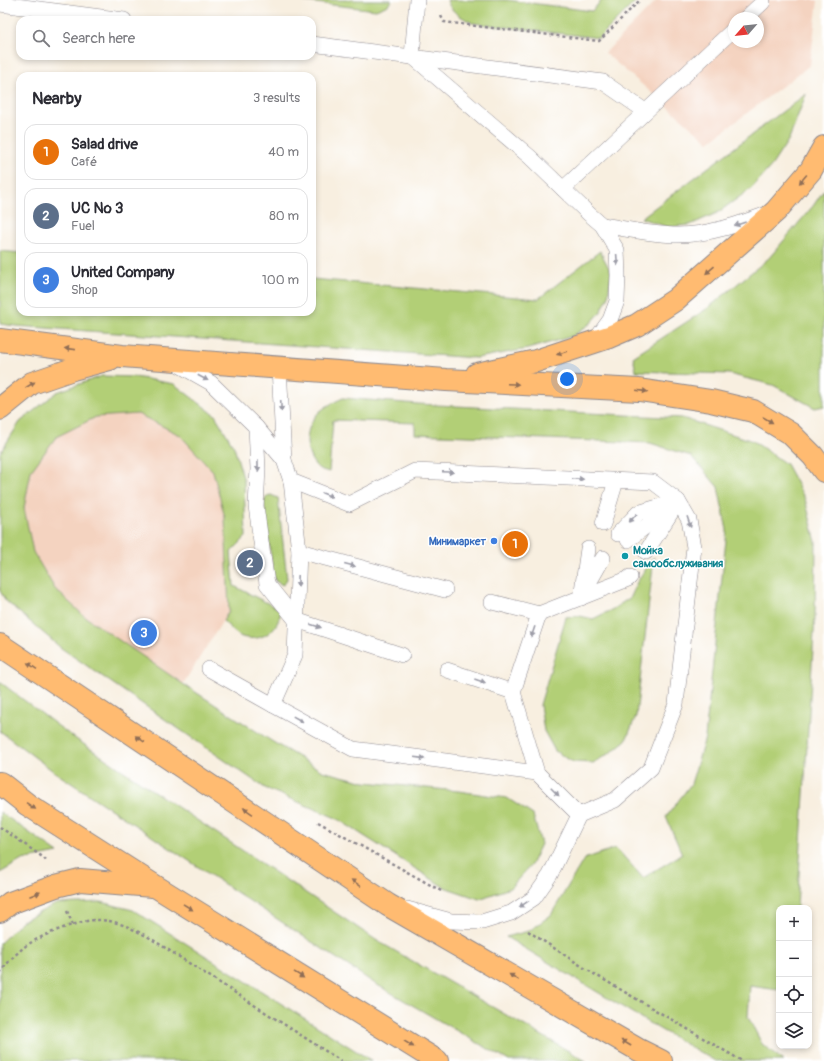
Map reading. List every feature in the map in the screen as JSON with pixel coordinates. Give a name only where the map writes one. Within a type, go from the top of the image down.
[{"type":"highway","points":[[446,380],[536,362],[637,325],[675,300],[776,211],[811,170],[824,147]]},
{"type":"highway","points":[[0,340],[122,356],[168,360],[446,380],[638,390],[711,402],[753,411],[791,434],[813,456],[824,471]]},
{"type":"highway","points":[[0,409],[32,382],[122,356]]},
{"type":"highway","points":[[0,645],[388,905],[630,1045],[661,1061]]},
{"type":"highway","points":[[0,783],[28,804],[155,886],[438,1061]]},
{"type":"highway","points":[[0,911],[10,903],[56,886],[80,880],[155,886]]},
{"type":"lane","points":[[412,56],[417,0]]},
{"type":"lane","points":[[752,12],[763,2]]},
{"type":"lane","points":[[0,4],[93,16]]},
{"type":"lane","points":[[563,188],[728,35]]},
{"type":"lane","points":[[316,44],[603,82],[645,111]]},
{"type":"lane","points":[[412,56],[530,157],[602,226],[616,250],[618,275],[617,301],[610,320],[594,342]]},
{"type":"lane","points":[[602,226],[678,235],[704,233],[735,226],[776,211]]},
{"type":"lane","points":[[168,360],[211,383],[256,427],[284,460]]},
{"type":"lane","points":[[273,705],[295,655],[299,551],[291,481],[284,460],[279,367]]},
{"type":"lane","points":[[256,427],[258,468],[256,506],[267,584],[296,620],[402,655]]},
{"type":"lane","points":[[291,481],[349,504],[415,471],[653,482],[678,501],[690,520],[694,547],[676,704],[651,768],[615,800],[579,815],[550,875],[534,898],[511,913],[482,922],[451,921],[388,905]]},
{"type":"lane","points":[[604,524],[616,481]]},
{"type":"lane","points":[[623,537],[678,501]]},
{"type":"lane","points":[[646,552],[678,501]]},
{"type":"lane","points":[[581,598],[588,549]]},
{"type":"lane","points":[[299,551],[445,590]]},
{"type":"lane","points":[[581,598],[607,561]]},
{"type":"lane","points":[[492,602],[539,614],[628,580],[630,577]]},
{"type":"lane","points":[[539,614],[513,692],[537,773],[579,815]]},
{"type":"lane","points":[[208,669],[353,749],[537,773]]},
{"type":"lane","points":[[447,670],[513,692]]},
{"type":"path","points":[[438,11],[444,22],[599,41],[640,0]]},
{"type":"path","points":[[316,821],[446,894]]},
{"type":"path","points":[[0,827],[44,858]]},
{"type":"path","points":[[504,916],[589,971],[742,1061]]},
{"type":"path","points":[[0,973],[24,947],[48,934],[73,925],[97,920],[122,924],[150,938],[341,1061]]},
{"type":"shaded area","points":[[657,0],[818,0],[810,65],[709,142],[605,53]]},
{"type":"shaded area","points":[[138,414],[180,435],[213,471],[225,518],[229,611],[183,684],[84,616],[55,589],[33,552],[24,508],[31,471],[56,437],[96,417]]},
{"type":"green space","points":[[290,0],[392,0],[388,5],[376,10]]},
{"type":"green space","points":[[447,0],[507,0],[592,11],[602,0],[637,0],[599,38],[472,23],[454,11]]},
{"type":"green space","points":[[806,94],[789,139],[772,165],[752,188],[717,213],[690,225],[667,227],[641,218]]},
{"type":"green space","points":[[824,190],[824,406],[815,408],[773,385],[729,374],[636,371],[633,357],[708,308],[769,258],[813,206]]},
{"type":"green space","points":[[0,251],[16,253],[16,316],[316,316],[316,279],[538,299],[600,251],[611,272],[608,298],[600,313],[591,323],[573,336],[528,349],[476,358],[0,324]]},
{"type":"green space","points":[[102,376],[135,377],[174,384],[215,415],[234,447],[244,481],[246,537],[231,552],[234,586],[281,610],[280,617],[273,629],[263,636],[256,638],[240,636],[223,621],[229,611],[225,518],[213,471],[180,435],[138,414],[96,417],[56,437],[31,471],[24,508],[33,552],[55,589],[84,616],[183,684],[273,742],[322,771],[365,782],[458,791],[507,798],[533,815],[541,844],[531,865],[510,888],[479,899],[444,887],[336,818],[265,788],[61,648],[6,601],[0,591],[0,453],[20,422],[57,392]]},
{"type":"green space","points":[[343,398],[418,404],[682,418],[753,441],[786,464],[805,499],[816,542],[815,616],[797,905],[776,905],[776,990],[750,986],[748,1017],[762,1044],[784,1061],[715,1061],[506,937],[529,931],[551,915],[584,859],[616,848],[643,878],[682,854],[666,817],[691,784],[705,738],[727,530],[718,487],[691,456],[650,443],[415,434],[415,423],[333,420],[329,472],[318,468],[313,463],[307,443],[307,436],[311,423],[321,411]]},
{"type":"green space","points":[[271,495],[278,498],[287,579],[283,585],[275,581],[273,572],[264,502],[267,496]]},
{"type":"green space","points":[[654,557],[636,716],[626,740],[610,753],[593,763],[573,762],[555,751],[544,731],[540,705],[566,617],[580,616],[593,619],[613,609],[631,597],[637,582]]},
{"type":"green space","points":[[0,682],[70,735],[376,940],[586,1061],[509,1061],[374,983],[53,771],[0,731]]},
{"type":"green space","points":[[0,812],[58,853],[22,860],[0,873]]},
{"type":"green space","points":[[101,902],[133,910],[372,1061],[0,1061],[0,943],[22,921],[56,904]]},
{"type":"place","name":"Минимаркет","points":[[494,541]]},
{"type":"place","name":"Salad drive","points":[[515,544]]},
{"type":"place","name":"Мойка самообслуживания","points":[[625,556]]},
{"type":"place","name":"UC № 3","points":[[250,563]]},
{"type":"place","name":"United Company","points":[[144,633]]}]
